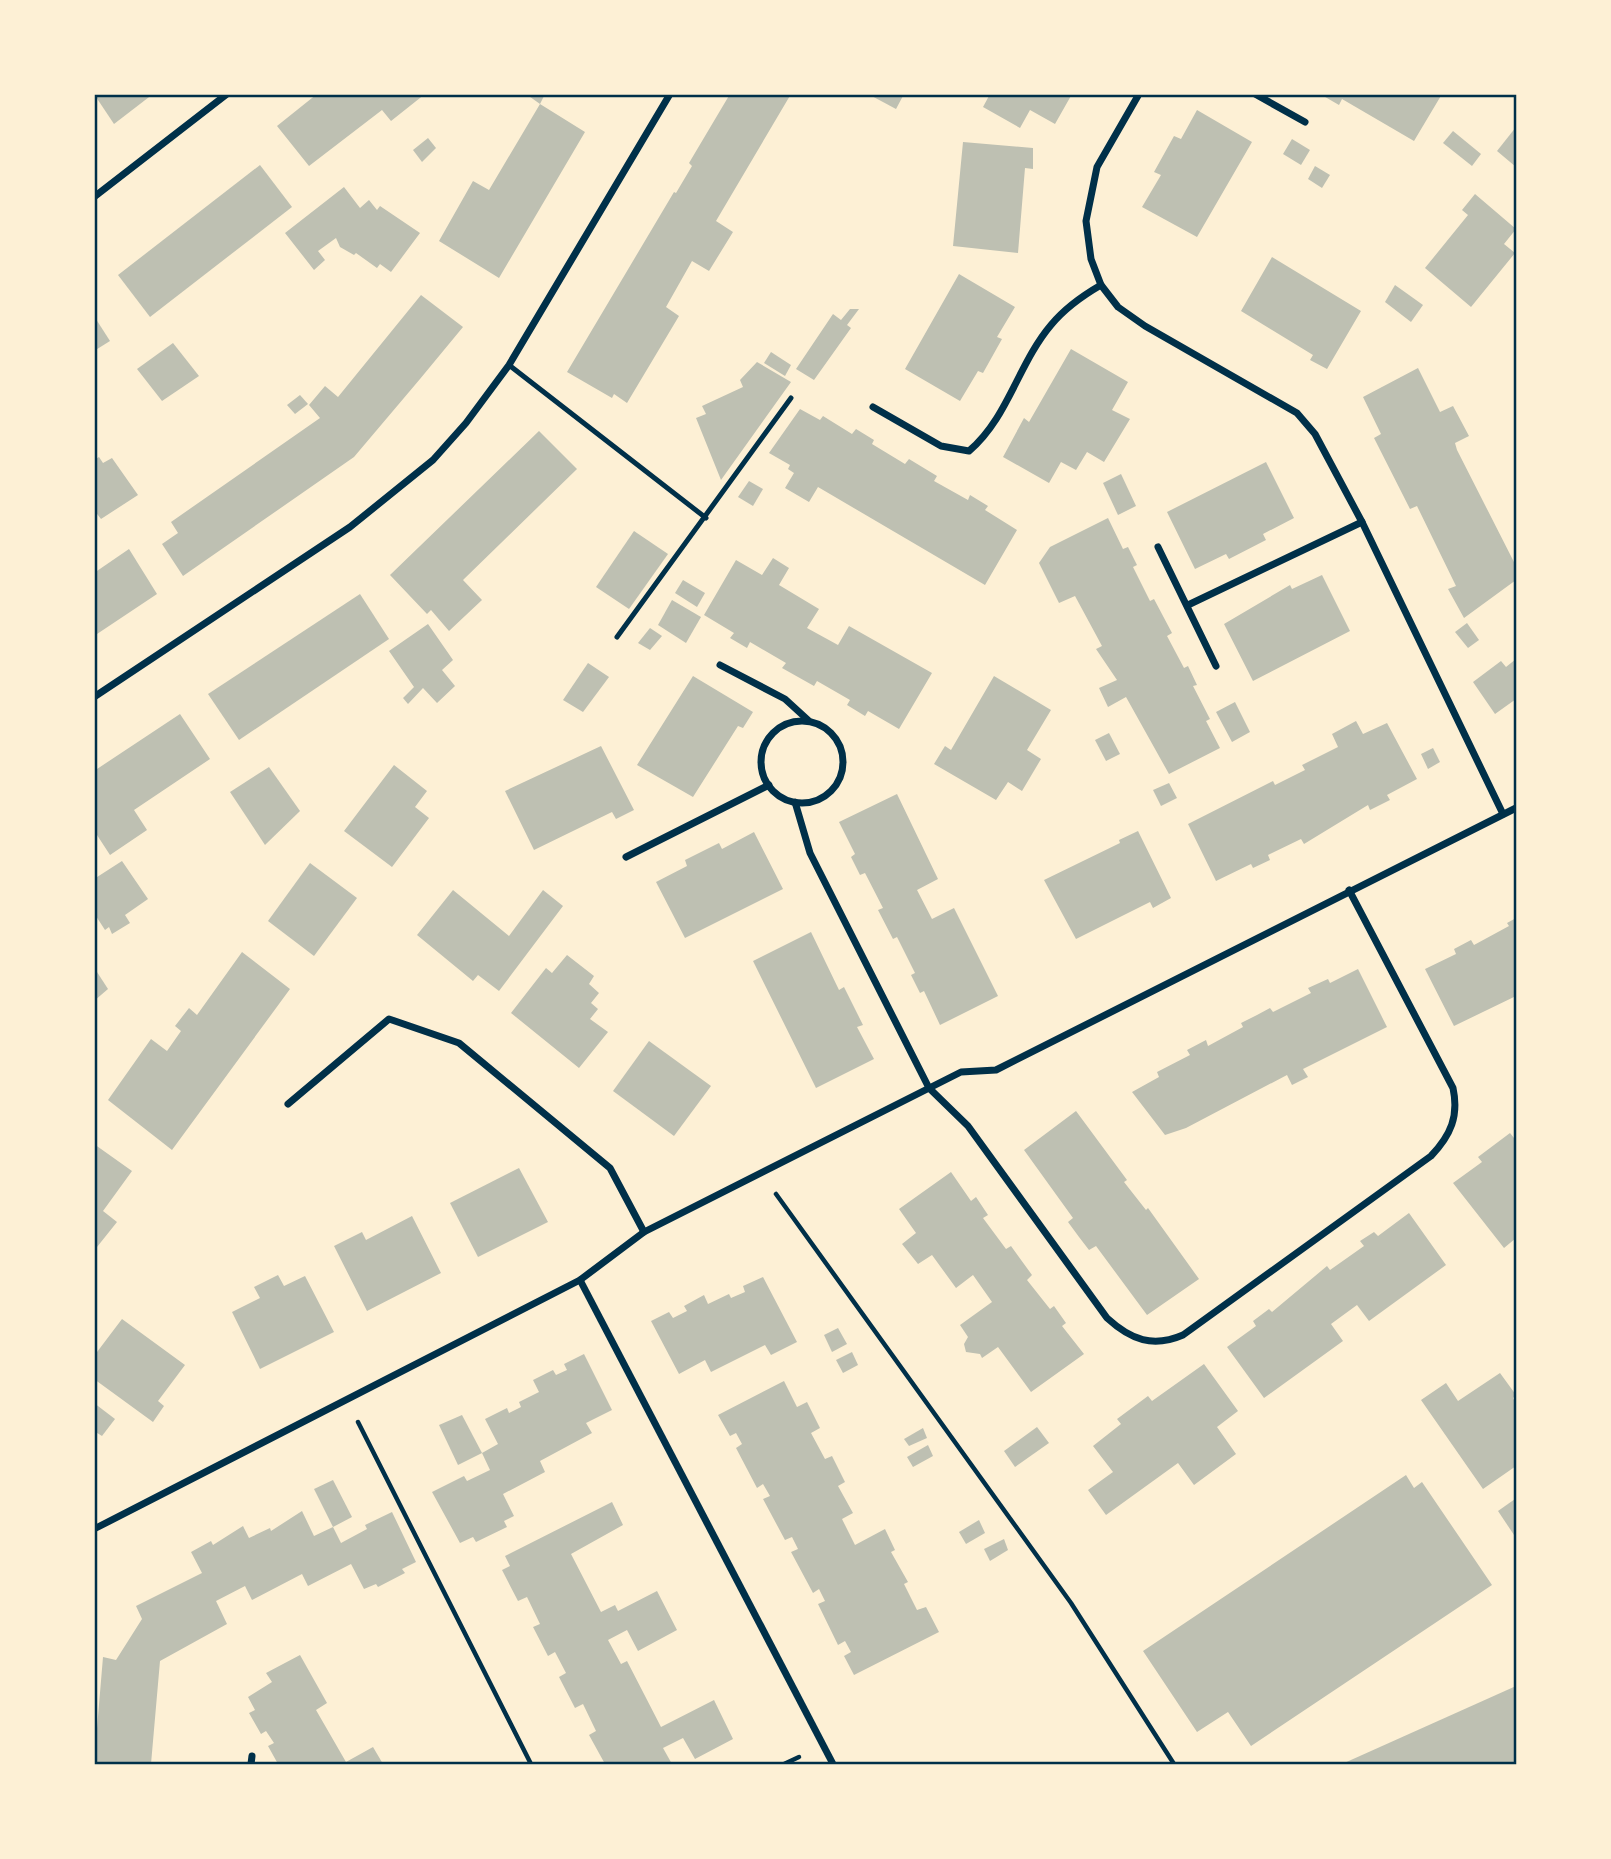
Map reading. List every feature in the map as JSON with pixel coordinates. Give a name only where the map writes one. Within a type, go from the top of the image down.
[{"type":"street","points":[[94,197],[227,94]]},
{"type":"street","points":[[94,697],[381,504],[433,460],[466,423],[509,365],[670,94]]},
{"type":"street","points":[[1139,94],[1097,167],[1086,220],[1091,259],[1101,285],[1118,307],[1145,326],[1297,413],[1315,434],[1362,522],[1503,814]]},
{"type":"street","points":[[1255,94],[1305,122]]},
{"type":"street","points":[[873,407],[941,446],[968,451],[986,436],[1049,327],[1072,303],[1101,285]]},
{"type":"street","points":[[1188,605],[1362,522]]},
{"type":"street","points":[[1158,547],[1216,666]]},
{"type":"street","points":[[720,665],[785,699],[809,721],[833,734],[841,749],[843,769],[837,783],[828,794],[817,800],[795,802],[782,797],[769,785],[761,762],[767,741],[784,725],[809,721]]},
{"type":"street","points":[[626,857],[769,785]]},
{"type":"street","points":[[795,802],[810,853],[929,1088],[968,1126],[1107,1318],[1123,1333],[1141,1341],[1165,1343],[1183,1335],[1431,1156],[1444,1142],[1452,1125],[1457,1107],[1453,1088],[1349,890]]},
{"type":"street","points":[[94,1529],[580,1280],[644,1232],[961,1072],[996,1070],[1349,890],[1517,808]]},
{"type":"street","points":[[288,1104],[389,1019],[459,1043],[610,1168],[644,1232]]},
{"type":"street","points":[[580,1280],[833,1765]]},
{"type":"lane","points":[[509,365],[706,518]]},
{"type":"lane","points":[[617,637],[791,398]]},
{"type":"path","points":[[761,1174],[1071,1603],[1174,1765]]},
{"type":"path","points":[[347,1400],[531,1765]]},
{"type":"building","points":[[94,94],[153,94],[114,124]]},
{"type":"building","points":[[317,94],[425,94],[391,121],[382,110],[309,166],[277,126]]},
{"type":"building","points":[[526,94],[545,94],[540,104]]},
{"type":"building","points":[[730,94],[791,94],[716,221],[733,232],[709,271],[692,261],[666,307],[679,316],[627,403],[614,394],[612,398],[567,372],[692,166],[689,163]]},
{"type":"building","points":[[868,94],[904,94],[896,109]]},
{"type":"building","points":[[990,94],[1072,94],[1055,124],[1030,110],[1020,128],[983,107]]},
{"type":"building","points":[[1320,94],[1442,94],[1414,141],[1342,99],[1339,105]]},
{"type":"building","points":[[540,104],[585,132],[499,278],[439,241],[473,181],[489,190]]},
{"type":"building","points":[[1197,110],[1252,142],[1197,237],[1142,207],[1161,175],[1154,172],[1174,136],[1181,139]]},
{"type":"building","points":[[1516,127],[1516,167],[1497,151]]},
{"type":"building","points":[[1453,131],[1481,154],[1472,166],[1443,143]]},
{"type":"building","points":[[428,138],[436,148],[422,162],[413,150]]},
{"type":"building","points":[[1292,139],[1310,150],[1301,165],[1283,154]]},
{"type":"building","points":[[963,142],[1033,148],[1033,169],[1025,168],[1018,253],[953,246]]},
{"type":"building","points":[[260,165],[292,207],[150,317],[118,275]]},
{"type":"building","points":[[1315,166],[1330,175],[1322,188],[1308,179]]},
{"type":"building","points":[[344,187],[360,208],[369,200],[377,210],[380,206],[420,233],[391,272],[380,264],[377,268],[356,253],[354,255],[340,247],[336,238],[318,251],[325,260],[314,270],[285,233]]},
{"type":"building","points":[[1475,194],[1516,229],[1504,244],[1515,253],[1471,307],[1425,268],[1468,215],[1462,210]]},
{"type":"building","points":[[1272,257],[1361,311],[1327,369],[1310,360],[1313,355],[1241,311]]},
{"type":"building","points":[[959,274],[1015,307],[997,337],[1002,339],[983,373],[978,371],[960,401],[905,369]]},
{"type":"building","points":[[1395,285],[1423,305],[1411,322],[1385,302]]},
{"type":"building","points":[[421,295],[463,327],[354,457],[183,576],[162,544],[178,533],[171,522],[320,418],[309,405],[325,386],[338,397]]},
{"type":"building","points":[[850,309],[859,309],[847,325],[851,328],[814,380],[796,369],[833,314],[841,320]]},
{"type":"building","points":[[94,316],[110,341],[94,351]]},
{"type":"building","points":[[173,343],[199,376],[162,401],[137,369]]},
{"type":"building","points":[[1071,349],[1128,382],[1112,410],[1130,419],[1104,462],[1087,452],[1076,470],[1061,462],[1049,483],[1003,457],[1024,418],[1029,422]]},
{"type":"building","points":[[771,352],[791,365],[785,376],[764,363]]},
{"type":"building","points":[[757,362],[791,382],[721,480],[696,418],[706,414],[702,406],[743,387],[740,380]]},
{"type":"building","points":[[1418,368],[1440,412],[1453,406],[1469,436],[1455,443],[1457,450],[1516,566],[1516,580],[1464,618],[1448,589],[1456,586],[1417,506],[1410,509],[1374,438],[1381,434],[1363,397]]},
{"type":"building","points":[[300,395],[308,404],[295,414],[287,405]]},
{"type":"building","points":[[800,409],[820,420],[823,416],[852,434],[856,429],[874,440],[872,444],[905,464],[909,459],[937,476],[934,481],[968,500],[970,495],[988,506],[985,510],[1017,530],[985,585],[818,487],[809,502],[785,488],[794,473],[788,469],[790,465],[769,453]]},
{"type":"building","points":[[539,431],[577,469],[463,580],[482,600],[449,631],[431,610],[427,614],[390,575]]},
{"type":"building","points":[[99,457],[103,463],[112,458],[138,495],[101,519],[94,510],[94,460]]},
{"type":"building","points":[[1266,462],[1294,518],[1263,534],[1266,540],[1229,559],[1226,554],[1195,569],[1167,512]]},
{"type":"building","points":[[1121,474],[1136,506],[1118,515],[1103,483]]},
{"type":"building","points":[[749,481],[763,489],[753,506],[738,497]]},
{"type":"building","points":[[1108,518],[1123,549],[1128,547],[1137,565],[1133,567],[1150,601],[1154,599],[1172,633],[1167,636],[1184,668],[1188,666],[1197,685],[1193,686],[1210,719],[1206,721],[1220,748],[1169,774],[1126,697],[1108,707],[1099,688],[1117,680],[1096,649],[1102,646],[1075,596],[1059,603],[1039,563],[1050,547]]},
{"type":"building","points":[[634,531],[668,554],[629,609],[596,587]]},
{"type":"building","points":[[129,549],[157,594],[94,636],[94,573]]},
{"type":"building","points":[[773,558],[789,568],[779,585],[819,609],[807,628],[838,645],[849,626],[932,673],[899,729],[868,711],[865,716],[847,705],[850,700],[817,681],[814,686],[782,668],[786,663],[750,642],[747,648],[730,638],[734,633],[704,615],[736,560],[762,575]]},
{"type":"building","points":[[1322,575],[1350,631],[1253,681],[1224,624],[1290,585],[1292,589]]},
{"type":"building","points":[[683,580],[705,593],[697,607],[675,593]]},
{"type":"building","points":[[360,594],[389,639],[239,740],[208,694]]},
{"type":"building","points":[[672,600],[701,617],[686,643],[658,625]]},
{"type":"building","points":[[1467,623],[1479,640],[1468,648],[1455,632]]},
{"type":"building","points":[[428,624],[453,660],[442,670],[455,686],[437,703],[423,688],[408,704],[403,698],[414,687],[389,651]]},
{"type":"building","points":[[650,628],[662,636],[650,650],[638,643]]},
{"type":"building","points":[[1516,659],[1516,699],[1495,714],[1473,682],[1501,661],[1506,667]]},
{"type":"building","points":[[588,663],[609,677],[583,712],[563,700]]},
{"type":"building","points":[[693,676],[753,712],[743,728],[738,726],[693,797],[637,765]]},
{"type":"building","points":[[994,676],[1051,710],[1027,750],[1041,759],[1022,791],[1008,782],[996,800],[934,764],[945,746],[951,750]]},
{"type":"building","points":[[1235,702],[1250,732],[1232,742],[1216,712]]},
{"type":"building","points":[[180,714],[210,759],[134,810],[147,830],[110,855],[97,835],[94,837],[94,771]]},
{"type":"building","points":[[1356,721],[1363,734],[1387,723],[1417,779],[1387,795],[1390,800],[1370,810],[1368,805],[1304,844],[1301,839],[1268,855],[1270,860],[1253,868],[1251,864],[1216,881],[1188,824],[1273,781],[1275,785],[1305,770],[1302,765],[1338,747],[1332,734]]},
{"type":"building","points":[[1109,733],[1120,754],[1106,761],[1095,740]]},
{"type":"building","points":[[601,746],[634,810],[616,819],[612,812],[534,850],[505,791]]},
{"type":"building","points":[[1433,748],[1440,762],[1428,769],[1421,754]]},
{"type":"building","points":[[394,765],[427,791],[415,807],[429,818],[392,867],[344,831]]},
{"type":"building","points":[[269,767],[300,811],[265,845],[230,792]]},
{"type":"building","points":[[1169,783],[1177,798],[1161,806],[1153,790]]},
{"type":"building","points":[[897,794],[938,879],[917,890],[932,919],[954,908],[998,996],[940,1025],[924,991],[920,993],[911,975],[915,973],[897,937],[893,939],[878,910],[883,908],[865,873],[860,875],[851,857],[855,854],[839,822]]},
{"type":"building","points":[[1138,831],[1171,898],[1153,908],[1150,902],[1076,939],[1044,880],[1120,843],[1119,840]]},
{"type":"building","points":[[754,832],[783,889],[685,938],[656,882],[687,866],[685,860],[719,843],[722,849]]},
{"type":"building","points":[[122,861],[148,899],[125,915],[130,923],[112,934],[109,927],[105,930],[94,913],[94,879]]},
{"type":"building","points":[[310,863],[357,898],[314,956],[268,921]]},
{"type":"building","points":[[453,890],[509,936],[543,890],[563,906],[499,991],[478,975],[473,981],[417,935]]},
{"type":"building","points":[[1516,918],[1516,996],[1454,1026],[1425,969],[1456,954],[1454,949],[1471,940],[1474,945],[1509,926],[1507,923]]},
{"type":"building","points":[[811,932],[839,990],[844,987],[863,1025],[857,1027],[874,1059],[816,1088],[753,961]]},
{"type":"building","points":[[242,952],[290,989],[172,1150],[108,1100],[151,1039],[167,1051],[181,1031],[175,1026],[189,1008],[197,1015]]},
{"type":"building","points":[[567,955],[594,976],[589,984],[599,993],[591,1003],[598,1009],[590,1019],[608,1032],[579,1068],[511,1013],[546,968],[552,973]]},
{"type":"building","points":[[1358,969],[1387,1027],[1303,1069],[1308,1077],[1292,1085],[1287,1075],[1186,1128],[1165,1135],[1132,1092],[1159,1077],[1157,1072],[1190,1055],[1187,1050],[1206,1040],[1208,1046],[1243,1027],[1241,1023],[1270,1008],[1273,1012],[1311,993],[1308,988],[1328,979],[1330,983]]},
{"type":"building","points":[[97,972],[108,989],[94,1001],[94,974]]},
{"type":"building","points":[[649,1041],[711,1086],[674,1136],[613,1091]]},
{"type":"building","points":[[1076,1111],[1127,1180],[1124,1182],[1146,1210],[1148,1208],[1199,1279],[1147,1315],[1096,1246],[1089,1250],[1079,1237],[1068,1222],[1073,1218],[1024,1150]]},
{"type":"building","points":[[1510,1133],[1514,1138],[1516,1136],[1516,1238],[1504,1248],[1453,1183],[1482,1162],[1478,1157]]},
{"type":"building","points":[[94,1144],[132,1171],[103,1211],[117,1222],[97,1247],[94,1245]]},
{"type":"building","points":[[519,1168],[548,1222],[478,1257],[450,1203]]},
{"type":"building","points":[[951,1172],[971,1201],[976,1197],[988,1215],[983,1218],[1006,1249],[1011,1246],[1032,1275],[1027,1280],[1050,1309],[1054,1306],[1066,1323],[1062,1326],[1084,1354],[1031,1392],[998,1347],[982,1358],[980,1354],[966,1352],[964,1344],[968,1337],[960,1325],[992,1302],[973,1275],[956,1288],[932,1255],[918,1264],[902,1244],[916,1233],[899,1209]]},
{"type":"building","points":[[1409,1213],[1446,1265],[1369,1321],[1357,1305],[1331,1324],[1343,1341],[1264,1398],[1227,1347],[1256,1326],[1253,1321],[1269,1309],[1272,1312],[1327,1266],[1330,1270],[1364,1246],[1360,1241],[1374,1232],[1378,1236]]},
{"type":"building","points":[[412,1216],[441,1273],[367,1311],[334,1246],[362,1232],[366,1240]]},
{"type":"building","points":[[278,1275],[284,1286],[305,1276],[334,1332],[260,1369],[232,1312],[260,1298],[254,1287]]},
{"type":"building","points":[[763,1277],[797,1342],[771,1355],[765,1345],[711,1372],[705,1360],[679,1374],[651,1321],[669,1312],[673,1318],[687,1311],[684,1306],[704,1295],[708,1304],[729,1294],[731,1298],[745,1292],[743,1286]]},
{"type":"building","points":[[122,1319],[185,1365],[158,1401],[164,1406],[153,1422],[94,1379],[94,1356]]},
{"type":"building","points":[[838,1328],[847,1344],[832,1352],[824,1335]]},
{"type":"building","points":[[852,1352],[858,1365],[843,1373],[836,1360]]},
{"type":"building","points":[[584,1354],[612,1410],[586,1423],[592,1433],[540,1461],[545,1472],[503,1494],[514,1516],[504,1521],[507,1527],[476,1542],[473,1537],[460,1543],[432,1492],[464,1476],[467,1481],[490,1470],[482,1453],[498,1444],[485,1419],[507,1408],[509,1413],[521,1407],[519,1402],[539,1392],[533,1380],[553,1370],[556,1375],[567,1370],[564,1364]]},
{"type":"building","points":[[1204,1364],[1238,1411],[1217,1427],[1236,1454],[1194,1485],[1178,1463],[1106,1515],[1088,1490],[1113,1472],[1093,1446],[1121,1424],[1117,1419],[1148,1396],[1152,1401]]},
{"type":"building","points":[[1500,1373],[1516,1395],[1513,1398],[1516,1404],[1516,1466],[1483,1489],[1421,1400],[1446,1383],[1458,1401]]},
{"type":"building","points":[[784,1381],[797,1407],[807,1402],[820,1428],[811,1433],[825,1459],[832,1456],[845,1482],[838,1486],[853,1513],[842,1519],[855,1545],[885,1529],[895,1550],[891,1552],[908,1582],[904,1584],[917,1610],[926,1607],[939,1632],[854,1675],[844,1656],[851,1652],[845,1641],[838,1645],[818,1604],[825,1601],[819,1589],[813,1593],[791,1552],[798,1549],[792,1537],[785,1540],[763,1499],[770,1496],[763,1484],[757,1488],[736,1448],[742,1444],[736,1433],[730,1436],[718,1415]]},
{"type":"building","points":[[94,1403],[115,1419],[102,1436],[94,1431]]},
{"type":"building","points":[[462,1415],[482,1453],[458,1465],[439,1425]]},
{"type":"building","points":[[1037,1427],[1049,1443],[1015,1467],[1004,1451]]},
{"type":"building","points":[[923,1428],[927,1438],[909,1446],[904,1439]]},
{"type":"building","points":[[928,1445],[933,1456],[913,1467],[907,1457]]},
{"type":"building","points":[[1406,1475],[1414,1488],[1422,1482],[1492,1585],[1251,1746],[1228,1712],[1197,1732],[1143,1651]]},
{"type":"building","points":[[333,1480],[352,1517],[333,1527],[314,1489]]},
{"type":"building","points":[[1515,1499],[1516,1502],[1516,1538],[1498,1511]]},
{"type":"building","points":[[612,1502],[623,1525],[571,1554],[601,1612],[615,1605],[618,1611],[657,1591],[677,1630],[638,1651],[627,1630],[608,1640],[621,1664],[627,1661],[661,1727],[714,1700],[733,1739],[695,1759],[683,1738],[663,1748],[672,1764],[605,1764],[589,1735],[596,1731],[583,1704],[575,1708],[559,1677],[566,1673],[555,1652],[548,1656],[533,1627],[540,1624],[527,1597],[518,1601],[502,1570],[510,1566],[505,1556]]},
{"type":"building","points":[[302,1511],[314,1536],[333,1527],[341,1543],[367,1529],[365,1525],[392,1512],[416,1562],[402,1569],[405,1573],[378,1587],[376,1584],[364,1589],[351,1564],[308,1586],[302,1574],[252,1600],[245,1586],[216,1601],[227,1624],[160,1661],[151,1764],[94,1764],[103,1657],[116,1660],[142,1619],[136,1606],[202,1573],[191,1552],[211,1541],[213,1545],[243,1526],[249,1538],[270,1528],[271,1531]]},
{"type":"building","points":[[979,1520],[985,1533],[966,1544],[959,1532]]},
{"type":"building","points":[[1004,1539],[1008,1550],[990,1561],[984,1549]]},
{"type":"building","points":[[300,1655],[327,1703],[316,1710],[346,1762],[373,1747],[383,1764],[278,1764],[268,1746],[274,1743],[266,1731],[261,1734],[249,1713],[255,1710],[248,1697],[272,1682],[266,1673]]},
{"type":"building","points":[[1516,1686],[1516,1764],[1342,1764]]}]
